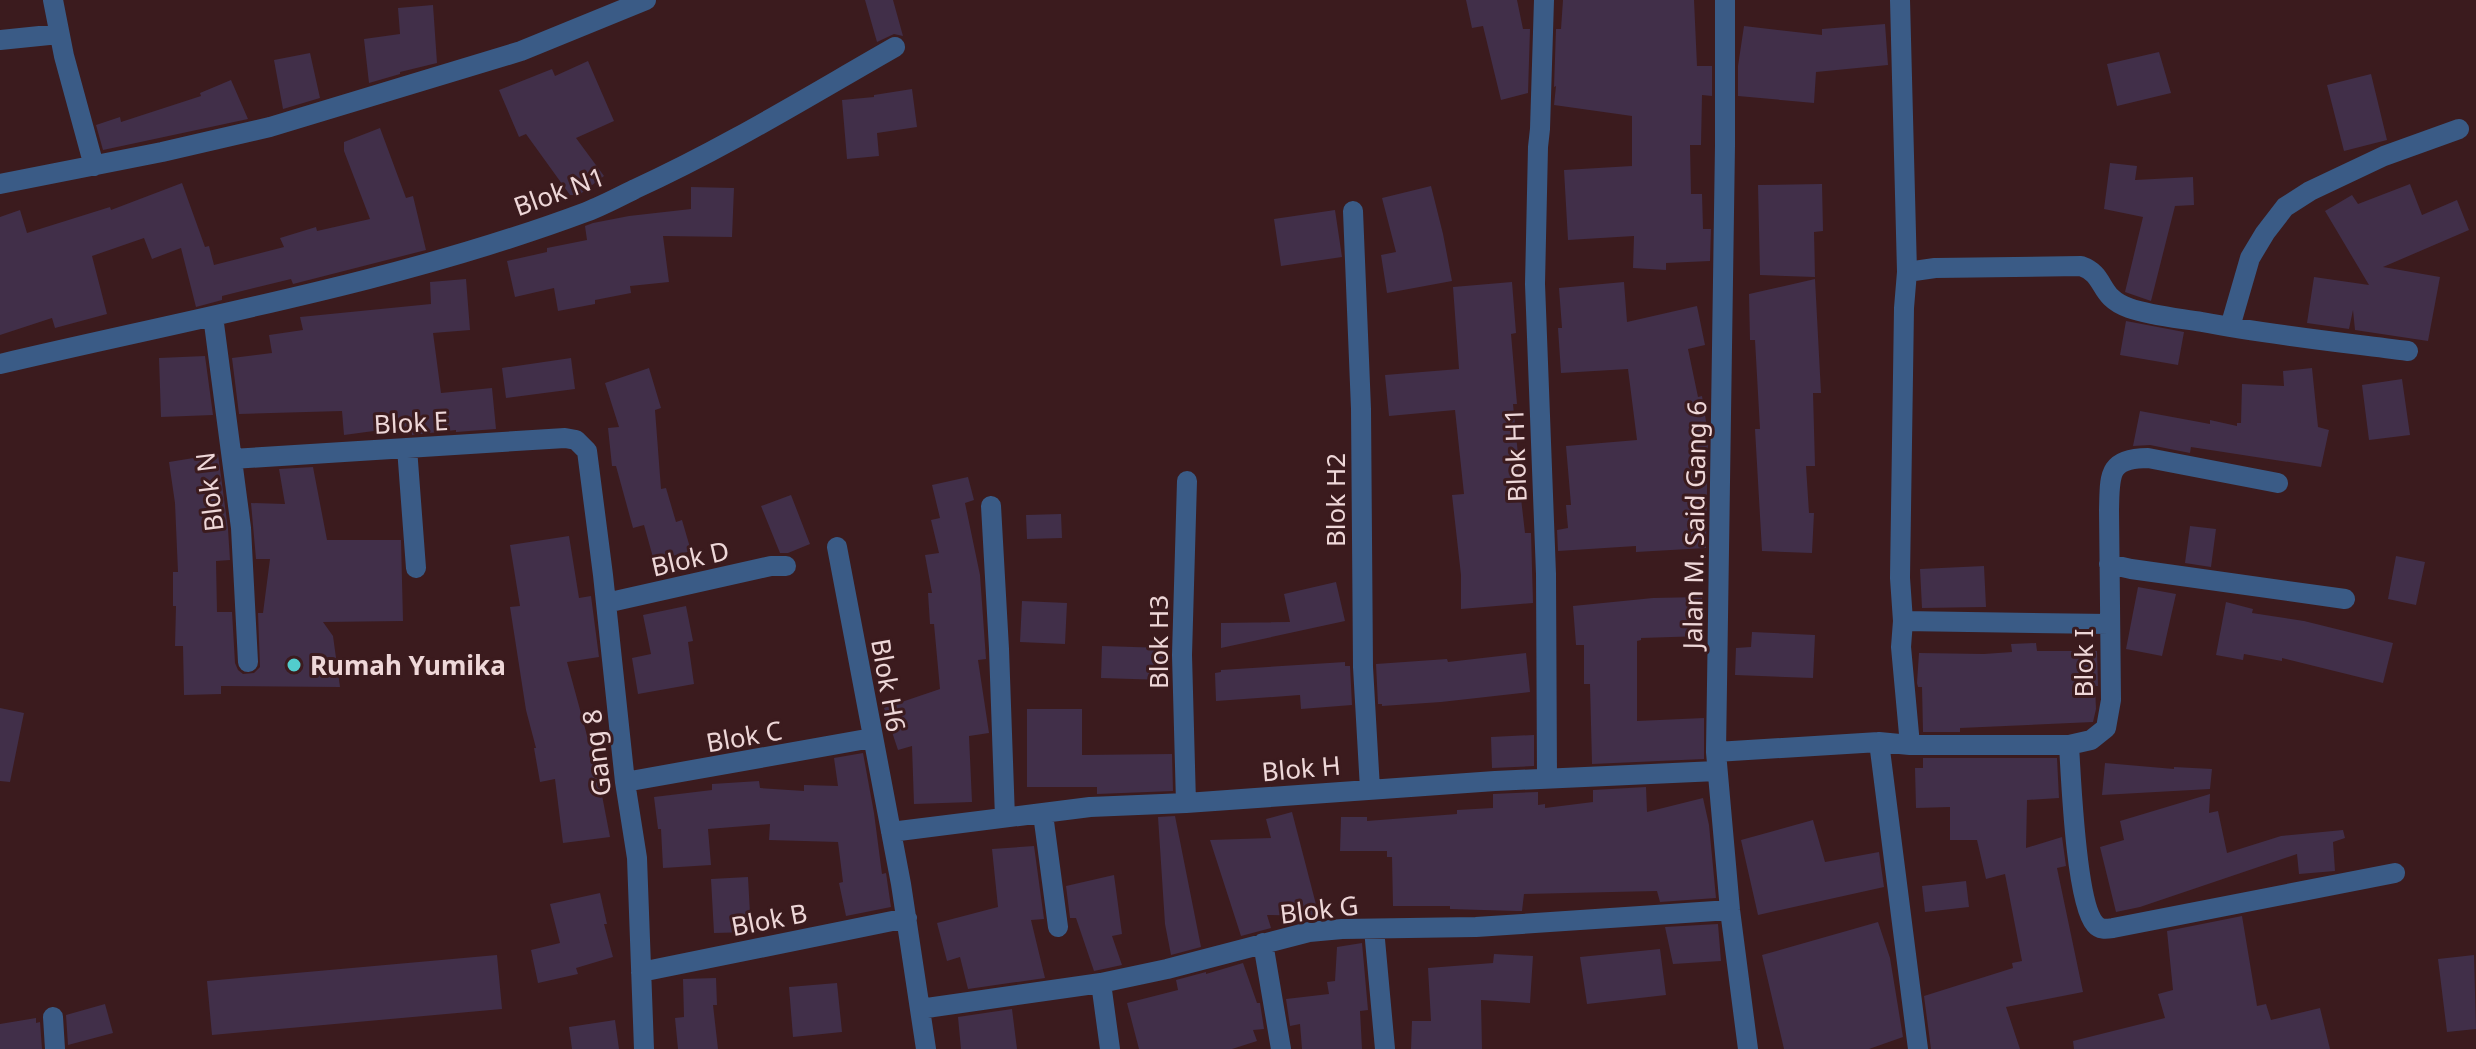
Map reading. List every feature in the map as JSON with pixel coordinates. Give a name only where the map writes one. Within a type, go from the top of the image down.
[{"type":"street","points":[[53,0],[94,166]]},
{"type":"street","points":[[0,184],[270,127],[521,51],[646,0]]},
{"type":"street","name":"Blok H1","points":[[1544,0],[1535,284],[1546,574],[1547,778]]},
{"type":"street","name":"Jalan M. Said Gang 6","points":[[1725,0],[1716,762],[1730,910],[1748,1049]]},
{"type":"street","points":[[1900,0],[1907,272],[1900,578],[1901,647],[1910,745]]},
{"type":"street","points":[[0,40],[59,34]]},
{"type":"street","name":"Blok N1","points":[[0,364],[213,316],[447,257],[587,212],[696,162],[895,47]]},
{"type":"street","points":[[2230,327],[2250,258],[2285,207],[2310,191],[2384,156],[2459,129]]},
{"type":"street","name":"Blok H2","points":[[1353,211],[1361,409],[1363,667],[1370,789]]},
{"type":"street","points":[[1907,272],[1935,268],[2081,266],[2098,277],[2105,293],[2116,303],[2150,313],[2408,351]]},
{"type":"street","name":"Blok N","points":[[213,316],[241,528],[248,662]]},
{"type":"street","name":"Blok E","points":[[232,459],[565,438],[576,440],[587,451]]},
{"type":"street","points":[[407,448],[416,568]]},
{"type":"street","name":"Gang 8","points":[[587,451],[625,782],[637,858],[644,1049]]},
{"type":"street","name":"Blok I","points":[[1716,762],[1879,742],[1910,745],[2069,745],[2091,740],[2106,728],[2111,700],[2109,564],[2112,471],[2123,461],[2148,458],[2278,483]]},
{"type":"street","name":"Blok H3","points":[[1186,803],[1182,655],[1187,481]]},
{"type":"street","points":[[991,506],[1005,818]]},
{"type":"street","name":"Blok H6","points":[[837,547],[907,918],[926,1049]]},
{"type":"street","points":[[2109,564],[2345,599]]},
{"type":"street","name":"Blok D","points":[[606,603],[771,566],[786,566]]},
{"type":"street","points":[[1903,621],[2109,624]]},
{"type":"street","name":"Blok C","points":[[625,782],[872,738]]},
{"type":"street","points":[[1879,742],[1918,1049]]},
{"type":"street","points":[[2069,745],[2079,862],[2086,903],[2093,922],[2101,929],[2395,873]]},
{"type":"street","name":"Blok H","points":[[891,832],[1090,807],[1547,778],[1716,762]]},
{"type":"street","points":[[1043,814],[1058,927]]},
{"type":"street","name":"Blok G","points":[[920,1009],[1101,983],[1309,932],[1476,927],[1730,910]]},
{"type":"street","name":"Blok B","points":[[641,972],[907,918]]},
{"type":"street","points":[[1374,929],[1385,1049]]},
{"type":"street","points":[[1263,943],[1281,1049]]},
{"type":"street","points":[[1101,983],[1110,1049]]},
{"type":"street","points":[[53,1017],[55,1049]]},
{"type":"building","points":[[865,0],[893,0],[903,36],[894,34],[877,42]]},
{"type":"building","points":[[1466,0],[1517,0],[1523,29],[1530,29],[1528,93],[1501,100],[1483,26],[1472,28]]},
{"type":"building","points":[[1563,0],[1694,0],[1697,66],[1712,66],[1712,96],[1702,95],[1701,145],[1690,145],[1691,194],[1702,194],[1703,229],[1711,229],[1710,261],[1666,263],[1666,270],[1633,268],[1634,236],[1568,240],[1564,170],[1632,166],[1632,116],[1554,105],[1556,29],[1561,29]]},
{"type":"building","points":[[433,5],[437,63],[369,83],[364,39],[400,34],[398,8]]},
{"type":"building","points":[[1885,24],[1888,65],[1816,72],[1814,103],[1738,96],[1738,66],[1744,26],[1822,35],[1822,29]]},
{"type":"building","points":[[2159,52],[2171,93],[2117,106],[2107,64]]},
{"type":"building","points":[[310,53],[320,98],[283,109],[274,60]]},
{"type":"building","points":[[588,61],[614,121],[576,138],[604,176],[579,195],[570,195],[526,134],[519,137],[499,90],[552,69],[555,76]]},
{"type":"building","points":[[2371,74],[2387,140],[2344,151],[2327,85]]},
{"type":"building","points":[[231,80],[248,119],[103,150],[96,125],[120,117],[121,122],[201,96],[200,93]]},
{"type":"building","points":[[912,89],[917,127],[877,133],[879,156],[847,159],[842,100]]},
{"type":"building","points":[[380,128],[406,198],[413,196],[426,250],[293,284],[291,279],[222,296],[222,300],[196,307],[181,248],[152,259],[144,238],[92,256],[107,314],[55,328],[52,318],[0,335],[0,217],[20,210],[27,233],[110,207],[111,210],[182,183],[214,265],[284,247],[280,238],[316,227],[317,231],[370,219],[344,151],[344,142]]},
{"type":"building","points":[[2110,163],[2137,166],[2135,180],[2193,177],[2194,205],[2175,206],[2151,301],[2125,292],[2143,217],[2104,209]]},
{"type":"building","points":[[1822,184],[1823,231],[1814,232],[1815,277],[1760,275],[1758,185]]},
{"type":"building","points":[[2410,184],[2422,215],[2457,200],[2469,230],[2383,267],[2440,277],[2428,341],[2355,330],[2353,310],[2349,329],[2307,323],[2314,277],[2369,285],[2325,211],[2352,195],[2358,204]]},
{"type":"building","points":[[1431,186],[1452,281],[1387,293],[1381,255],[1396,252],[1382,198]]},
{"type":"building","points":[[691,187],[734,188],[732,237],[663,236],[669,282],[630,286],[631,293],[558,311],[554,288],[515,297],[507,261],[547,252],[547,248],[587,240],[585,226],[593,223],[691,209]]},
{"type":"building","points":[[1335,210],[1342,257],[1281,266],[1274,219]]},
{"type":"building","points":[[466,279],[470,330],[433,333],[441,393],[492,388],[496,429],[412,435],[411,426],[344,435],[342,411],[239,414],[232,358],[272,353],[269,335],[303,330],[300,317],[431,304],[430,282]]},
{"type":"building","points":[[1815,279],[1821,393],[1813,393],[1815,466],[1806,466],[1809,513],[1814,513],[1812,553],[1762,551],[1755,429],[1760,429],[1755,340],[1750,340],[1749,294]]},
{"type":"building","points":[[1512,282],[1516,333],[1511,334],[1517,404],[1513,404],[1516,455],[1525,533],[1531,533],[1533,603],[1461,609],[1461,575],[1452,495],[1464,494],[1455,410],[1389,416],[1385,375],[1459,369],[1453,287]]},
{"type":"building","points":[[1624,282],[1627,322],[1697,306],[1705,345],[1688,349],[1698,397],[1702,396],[1708,434],[1706,548],[1636,552],[1636,546],[1558,551],[1557,530],[1568,528],[1566,505],[1571,505],[1566,446],[1637,440],[1628,369],[1561,373],[1559,288]]},
{"type":"building","points":[[2126,321],[2184,332],[2178,365],[2120,355]]},
{"type":"building","points":[[205,356],[213,415],[161,417],[159,358]]},
{"type":"building","points":[[571,358],[575,389],[506,398],[502,368]]},
{"type":"building","points":[[649,368],[661,408],[655,410],[661,489],[666,488],[676,522],[682,520],[691,551],[654,561],[644,525],[633,528],[616,466],[612,466],[608,428],[619,427],[605,383]]},
{"type":"building","points":[[2312,368],[2318,427],[2329,430],[2321,467],[2191,447],[2190,453],[2150,445],[2133,446],[2140,411],[2237,426],[2241,423],[2242,384],[2284,386],[2283,371]]},
{"type":"building","points":[[2402,379],[2410,435],[2369,440],[2362,385]]},
{"type":"building","points":[[218,454],[230,560],[216,561],[217,612],[232,612],[235,663],[243,674],[254,673],[260,667],[258,613],[263,613],[270,559],[256,559],[251,503],[285,504],[279,469],[313,467],[327,540],[401,540],[403,621],[323,622],[333,636],[340,687],[221,686],[221,694],[184,695],[183,646],[175,646],[173,572],[178,572],[175,503],[169,462]]},
{"type":"building","points":[[968,477],[974,500],[965,503],[980,575],[986,659],[978,660],[989,733],[969,736],[972,802],[914,804],[912,746],[898,750],[884,708],[940,689],[934,624],[930,624],[928,593],[932,593],[925,555],[939,553],[931,520],[940,518],[932,485]]},
{"type":"building","points":[[791,495],[810,544],[780,553],[761,506]]},
{"type":"building","points":[[1061,514],[1062,538],[1027,539],[1026,515]]},
{"type":"building","points":[[2190,526],[2216,529],[2211,567],[2185,563]]},
{"type":"building","points":[[569,536],[579,598],[591,596],[599,657],[567,662],[588,739],[591,738],[610,837],[563,843],[555,779],[540,782],[536,748],[526,710],[510,607],[520,606],[510,545]]},
{"type":"building","points":[[2396,556],[2425,562],[2416,605],[2388,599]]},
{"type":"building","points":[[1984,566],[1986,607],[1922,608],[1920,569]]},
{"type":"building","points":[[1336,582],[1345,621],[1221,648],[1221,623],[1290,622],[1284,594]]},
{"type":"building","points":[[2138,587],[2176,594],[2162,656],[2126,649]]},
{"type":"building","points":[[1702,597],[1703,636],[1641,638],[1637,641],[1637,721],[1704,718],[1704,759],[1592,764],[1590,684],[1584,684],[1584,645],[1576,645],[1573,606],[1653,598]]},
{"type":"building","points":[[1022,601],[1067,603],[1065,644],[1020,642]]},
{"type":"building","points":[[2226,602],[2253,609],[2252,613],[2304,621],[2393,643],[2383,683],[2282,658],[2282,661],[2244,654],[2243,660],[2216,655]]},
{"type":"building","points":[[686,606],[693,641],[688,642],[694,684],[638,694],[632,658],[651,654],[643,615]]},
{"type":"building","points":[[1752,632],[1815,635],[1813,678],[1735,675],[1736,648],[1751,647]]},
{"type":"building","points":[[2036,643],[2037,651],[2097,651],[2098,686],[2095,686],[2093,722],[1923,732],[1922,687],[1918,687],[1917,683],[1919,653],[2012,652],[2011,644]]},
{"type":"building","points":[[1102,646],[1165,648],[1164,680],[1101,678]]},
{"type":"building","points":[[1526,653],[1530,692],[1441,702],[1378,704],[1376,664],[1447,659],[1448,662]]},
{"type":"building","points":[[1345,662],[1345,666],[1350,666],[1352,705],[1301,709],[1300,695],[1216,701],[1215,673],[1221,670]]},
{"type":"building","points":[[0,708],[24,713],[10,782],[0,781]]},
{"type":"building","points":[[1027,709],[1082,709],[1082,755],[1172,754],[1173,791],[1097,794],[1097,787],[1027,787]]},
{"type":"building","points":[[1534,735],[1534,766],[1492,768],[1491,737]]},
{"type":"building","points":[[863,753],[882,874],[886,873],[891,907],[846,916],[839,883],[843,882],[838,842],[769,840],[770,824],[708,829],[711,865],[663,868],[661,829],[658,829],[654,797],[712,790],[712,784],[759,781],[760,788],[804,791],[804,785],[838,786],[834,758]]},
{"type":"building","points":[[1923,758],[2057,758],[2059,798],[2027,800],[2026,848],[2062,837],[2066,866],[2057,868],[2083,992],[2006,1007],[2020,1049],[1931,1049],[1924,996],[2013,968],[2012,963],[2022,961],[2005,874],[1986,879],[1977,840],[1950,840],[1950,807],[1916,808],[1915,768],[1923,768]]},
{"type":"building","points":[[2105,763],[2212,769],[2210,789],[2102,795]]},
{"type":"building","points":[[1646,787],[1647,812],[1703,798],[1709,825],[1716,898],[1660,902],[1657,891],[1524,894],[1522,911],[1393,906],[1392,857],[1387,857],[1387,851],[1340,851],[1341,817],[1367,817],[1367,821],[1457,814],[1457,810],[1493,808],[1493,794],[1538,792],[1538,805],[1545,804],[1545,808],[1593,802],[1593,790]]},
{"type":"building","points":[[2210,794],[2209,813],[2218,811],[2227,853],[2281,836],[2343,830],[2345,838],[2333,842],[2335,871],[2299,874],[2297,854],[2140,907],[2116,912],[2100,847],[2124,840],[2120,821]]},
{"type":"building","points":[[1292,812],[1319,916],[1267,915],[1271,928],[1241,936],[1210,840],[1271,838],[1266,819]]},
{"type":"building","points":[[1175,816],[1201,947],[1171,955],[1165,924],[1158,817]]},
{"type":"building","points":[[1813,820],[1825,862],[1879,852],[1884,887],[1758,915],[1741,840]]},
{"type":"building","points":[[1034,846],[1044,919],[1031,920],[1045,978],[968,989],[960,957],[947,961],[937,923],[998,907],[992,849]]},
{"type":"building","points":[[1114,875],[1122,934],[1112,936],[1122,965],[1094,971],[1076,918],[1070,918],[1066,886]]},
{"type":"building","points":[[748,877],[751,932],[714,933],[711,879]]},
{"type":"building","points":[[1966,881],[1969,907],[1925,912],[1922,886]]},
{"type":"building","points":[[600,893],[613,957],[576,968],[578,974],[538,983],[531,950],[560,943],[550,904]]},
{"type":"building","points":[[2242,916],[2257,1006],[2266,1004],[2271,1020],[2320,1008],[2330,1049],[2074,1049],[2073,1041],[2165,1018],[2158,994],[2173,990],[2167,931]]},
{"type":"building","points":[[1878,922],[1890,958],[1903,1037],[1869,1049],[1784,1049],[1762,955]]},
{"type":"building","points":[[1718,924],[1721,961],[1673,964],[1665,927]]},
{"type":"building","points":[[1362,943],[1368,1010],[1360,1011],[1362,1049],[1302,1049],[1300,1024],[1290,1026],[1286,999],[1329,994],[1327,982],[1335,981],[1337,947]]},
{"type":"building","points":[[1660,949],[1666,995],[1587,1004],[1580,957]]},
{"type":"building","points":[[1494,954],[1533,956],[1530,1003],[1481,1000],[1482,1049],[1411,1049],[1412,1021],[1431,1021],[1428,968],[1493,963]]},
{"type":"building","points":[[497,955],[502,1009],[212,1035],[207,981]]},
{"type":"building","points":[[2474,955],[2476,1029],[2447,1032],[2438,959]]},
{"type":"building","points":[[1243,963],[1257,1003],[1260,1003],[1264,1029],[1253,1030],[1257,1041],[1232,1049],[1139,1049],[1127,1003],[1178,990],[1176,980]]},
{"type":"building","points":[[716,978],[717,1005],[713,1005],[718,1049],[678,1049],[675,1018],[684,1017],[683,979]]},
{"type":"building","points":[[837,983],[842,1032],[793,1037],[789,987]]},
{"type":"building","points":[[105,1004],[113,1033],[68,1045],[66,1015]]},
{"type":"building","points":[[1012,1009],[1017,1049],[961,1049],[958,1017]]},
{"type":"building","points":[[36,1018],[36,1023],[40,1022],[42,1049],[0,1049],[0,1024]]},
{"type":"building","points":[[615,1020],[619,1049],[572,1049],[569,1027]]},
{"type":"place","name":"Rumah Yumika","points":[[294,665]]}]
